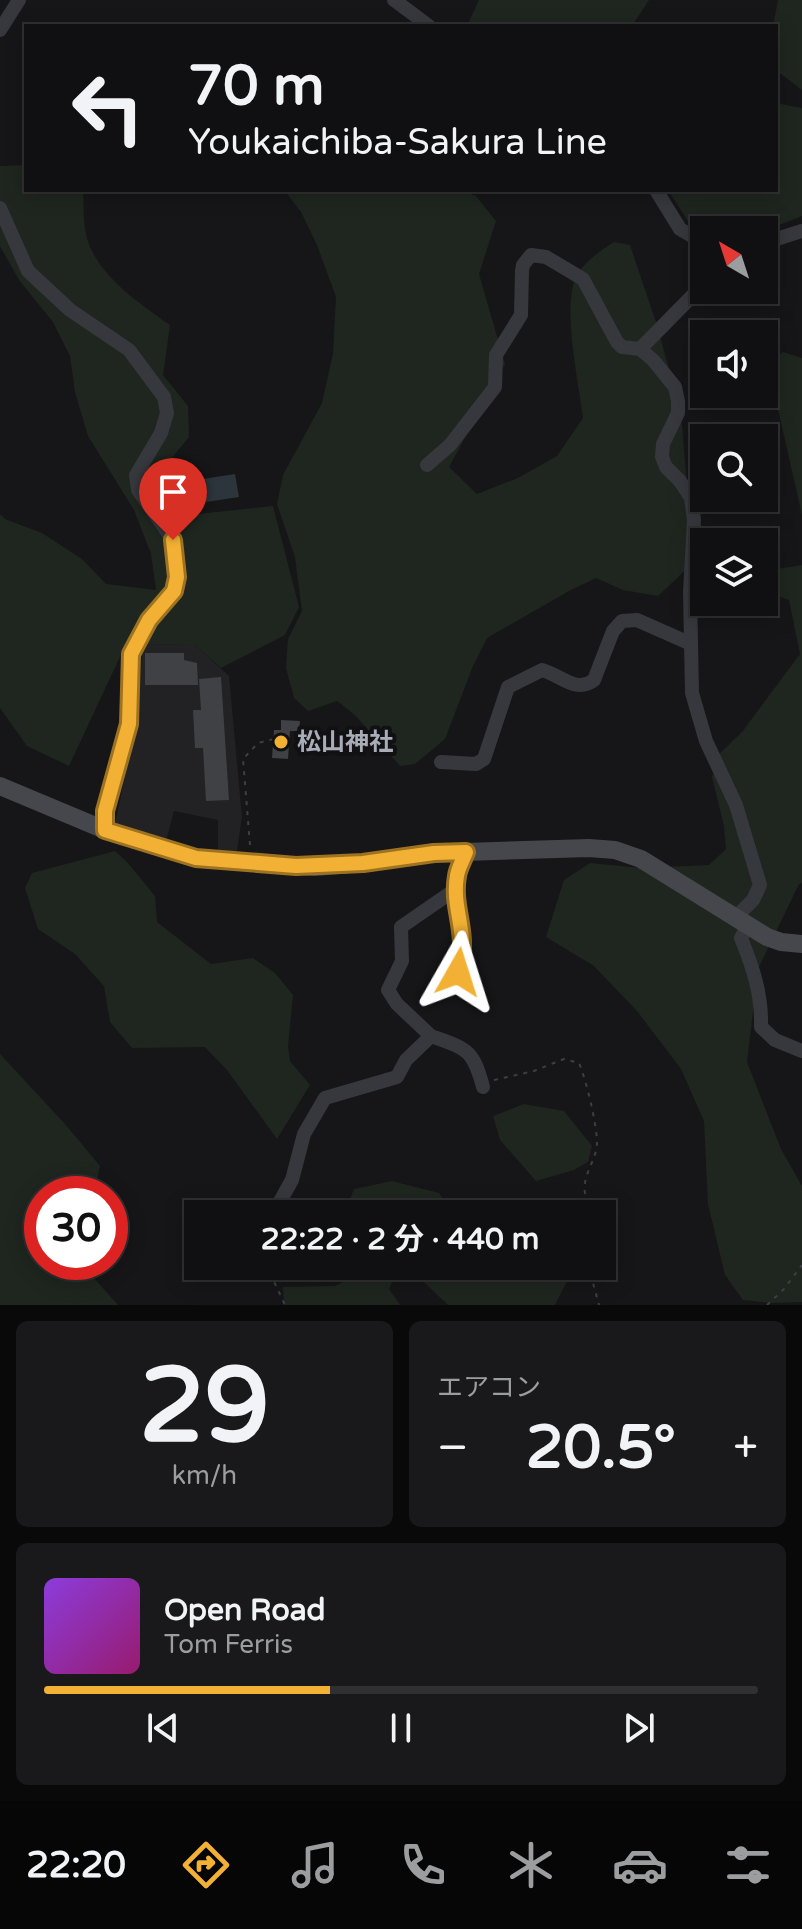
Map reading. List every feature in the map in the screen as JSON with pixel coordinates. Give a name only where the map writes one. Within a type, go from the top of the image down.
[{"type":"main road","points":[[0,786],[105,830],[196,858],[315,867],[434,853],[589,848],[627,853],[657,867],[781,942],[802,944]]},
{"type":"street","points":[[0,30],[19,0]]},
{"type":"street","points":[[394,0],[426,24]]},
{"type":"street","points":[[657,192],[680,229],[690,235]]},
{"type":"street","points":[[0,208],[28,271],[70,310],[129,350],[164,397],[167,413],[161,433],[136,475],[138,490],[173,540],[177,577],[174,591],[149,620],[131,654],[129,724],[105,811],[105,830]]},
{"type":"street","points":[[778,239],[802,231]]},
{"type":"street","points":[[427,465],[450,445],[495,387],[496,355],[521,315],[523,265],[531,255],[546,257],[583,279],[611,336],[622,347],[640,349],[667,374],[675,387],[678,413],[663,444],[662,457],[691,498],[694,520],[689,643],[696,714],[736,805],[759,876],[758,893],[742,921],[741,938],[756,974],[762,1004],[761,1027],[775,1040],[802,1051]]},
{"type":"street","points":[[640,349],[690,298]]},
{"type":"street","points":[[441,762],[476,764],[484,759],[512,683],[542,670],[578,687],[589,684],[594,680],[613,631],[622,621],[637,620],[689,643]]},
{"type":"street","points":[[458,972],[464,951],[456,889],[457,873],[466,852]]},
{"type":"street","points":[[456,889],[401,927],[402,961],[388,990],[397,1004],[431,1036],[459,1046],[476,1061],[483,1087]]},
{"type":"street","points":[[281,1200],[292,1180],[304,1134],[325,1098],[397,1077],[406,1060],[431,1036]]},
{"type":"path","points":[[250,862],[243,759],[258,743],[274,739]]},
{"type":"path","points":[[483,1087],[498,1078],[534,1071],[564,1059],[579,1063],[586,1081],[597,1141],[593,1165],[585,1183],[587,1200]]},
{"type":"path","points":[[767,1305],[802,1265]]},
{"type":"path","points":[[273,1280],[285,1305]]},
{"type":"path","points":[[591,1280],[599,1305]]},
{"type":"shaded area","points":[[479,0],[649,0],[633,24],[468,24]]},
{"type":"shaded area","points":[[778,0],[802,0],[802,90],[778,72],[778,24],[773,24]]},
{"type":"shaded area","points":[[778,103],[802,108],[802,216],[778,225],[778,216],[690,216],[690,224],[669,192],[778,192]]},
{"type":"shaded area","points":[[24,165],[24,192],[83,192],[86,234],[98,262],[120,286],[170,325],[163,375],[188,406],[189,437],[158,475],[163,499],[179,516],[273,506],[299,607],[285,635],[221,668],[195,645],[126,644],[69,766],[27,746],[0,708],[0,514],[5,519],[42,533],[82,559],[106,584],[156,590],[151,554],[134,510],[88,436],[75,392],[70,356],[53,322],[19,280],[0,246],[0,166]]},
{"type":"shaded area","points":[[286,192],[465,192],[476,196],[496,221],[479,274],[505,364],[449,467],[477,494],[518,478],[557,456],[583,418],[571,324],[572,288],[585,265],[614,242],[630,245],[656,322],[681,413],[690,519],[690,566],[658,596],[623,590],[596,578],[487,638],[445,739],[415,764],[400,766],[355,715],[337,701],[308,711],[294,698],[286,668],[288,639],[302,611],[295,557],[277,504],[283,475],[322,403],[333,354],[336,297],[301,212]]},
{"type":"shaded area","points":[[783,352],[802,358],[802,515],[778,408],[778,355]]},
{"type":"shaded area","points":[[235,474],[239,497],[193,504],[190,481]]},
{"type":"shaded area","points":[[802,565],[802,883],[758,969],[747,1062],[781,1149],[802,1186],[802,1302],[772,1303],[743,1300],[725,1275],[708,1204],[704,1121],[681,1069],[637,1011],[594,966],[546,937],[564,880],[590,863],[641,868],[709,865],[726,849],[724,826],[712,777],[718,755],[742,732],[800,654],[789,600],[778,596],[778,569]]},
{"type":"shaded area","points":[[143,644],[195,645],[229,676],[242,817],[236,856],[218,854],[218,820],[174,811],[166,841],[115,824],[137,720]]},
{"type":"shaded area","points":[[115,851],[155,896],[157,922],[211,964],[253,958],[275,973],[293,995],[288,1046],[290,1061],[310,1085],[277,1139],[227,1070],[205,1047],[132,1048],[110,1022],[104,986],[75,954],[38,929],[25,888],[32,873]]},
{"type":"shaded area","points":[[0,1054],[100,1166],[98,1176],[24,1176],[24,1280],[96,1280],[118,1305],[0,1305]]},
{"type":"shaded area","points":[[524,1104],[564,1111],[592,1146],[588,1162],[574,1170],[536,1181],[500,1140],[493,1116]]},
{"type":"shaded area","points":[[392,1181],[439,1193],[443,1200],[350,1200],[354,1189]]},
{"type":"shaded area","points":[[347,1280],[393,1280],[389,1289],[400,1305],[284,1305],[283,1287],[335,1286]]},
{"type":"shaded area","points":[[422,1280],[568,1280],[555,1305],[448,1305]]},
{"type":"building","points":[[145,653],[184,653],[184,660],[197,663],[198,685],[145,685]]},
{"type":"building","points":[[221,677],[229,800],[206,801],[203,748],[195,748],[193,710],[201,710],[199,679]]},
{"type":"building","points":[[281,720],[300,721],[299,731],[290,731],[288,759],[272,758],[274,730],[281,730]]},
{"type":"place","name":"松山神社","points":[[281,742]]},
{"type":"route","points":[[173,540],[177,577],[174,591],[149,620],[131,654],[129,724],[105,811],[105,830],[196,858],[296,866],[315,867],[466,852],[457,873],[456,889],[464,951],[458,972]]}]
